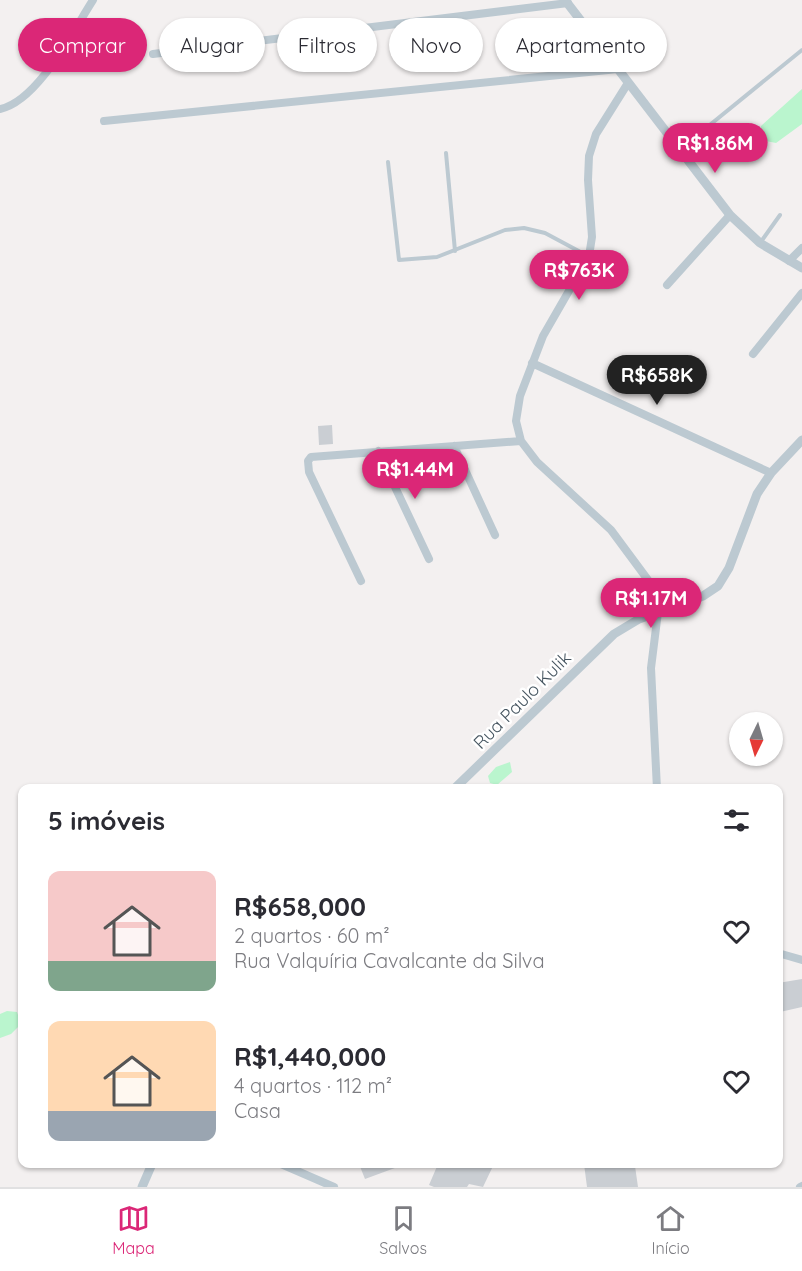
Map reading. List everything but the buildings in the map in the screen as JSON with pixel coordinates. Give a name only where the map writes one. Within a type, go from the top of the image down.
[{"type":"street","points":[[0,108],[17,103],[37,82],[93,0]]},
{"type":"street","points":[[153,54],[566,1],[579,18]]},
{"type":"street","points":[[104,121],[588,72]]},
{"type":"street","points":[[620,72],[730,215],[760,243],[802,268]]},
{"type":"street","points":[[628,83],[596,134],[589,156],[588,180],[592,237],[589,256],[580,276],[551,321],[532,363],[517,408],[516,421],[520,441],[549,476],[597,516],[622,543],[651,584],[658,612],[651,669],[657,784]]},
{"type":"street","points":[[667,285],[730,215]]},
{"type":"street","points":[[789,261],[802,248]]},
{"type":"street","points":[[753,354],[802,293]]},
{"type":"street","points":[[532,363],[771,473]]},
{"type":"street","name":"Rua Paulo Kulik","points":[[459,784],[598,648],[627,626],[703,596],[718,586],[729,568],[754,500],[771,473],[802,440]]},
{"type":"street","points":[[361,581],[309,472],[308,461],[316,456],[520,441]]},
{"type":"street","points":[[453,446],[495,535]]},
{"type":"street","points":[[378,451],[429,559]]},
{"type":"street","points":[[783,954],[802,960]]},
{"type":"street","points":[[142,1187],[150,1168]]},
{"type":"street","points":[[290,1168],[334,1187]]},
{"type":"lane","points":[[679,150],[802,50]]},
{"type":"lane","points":[[446,153],[455,251]]},
{"type":"lane","points":[[388,162],[399,260],[436,257],[505,231],[524,228],[545,233],[589,256]]},
{"type":"lane","points":[[760,243],[780,215]]},
{"type":"green space","points":[[802,89],[802,124],[776,143],[761,140],[761,126]]},
{"type":"green space","points":[[510,762],[512,772],[498,784],[494,784],[490,783],[488,776],[496,767]]},
{"type":"green space","points":[[7,1011],[17,1012],[18,1027],[11,1034],[0,1038],[0,1014]]}]
